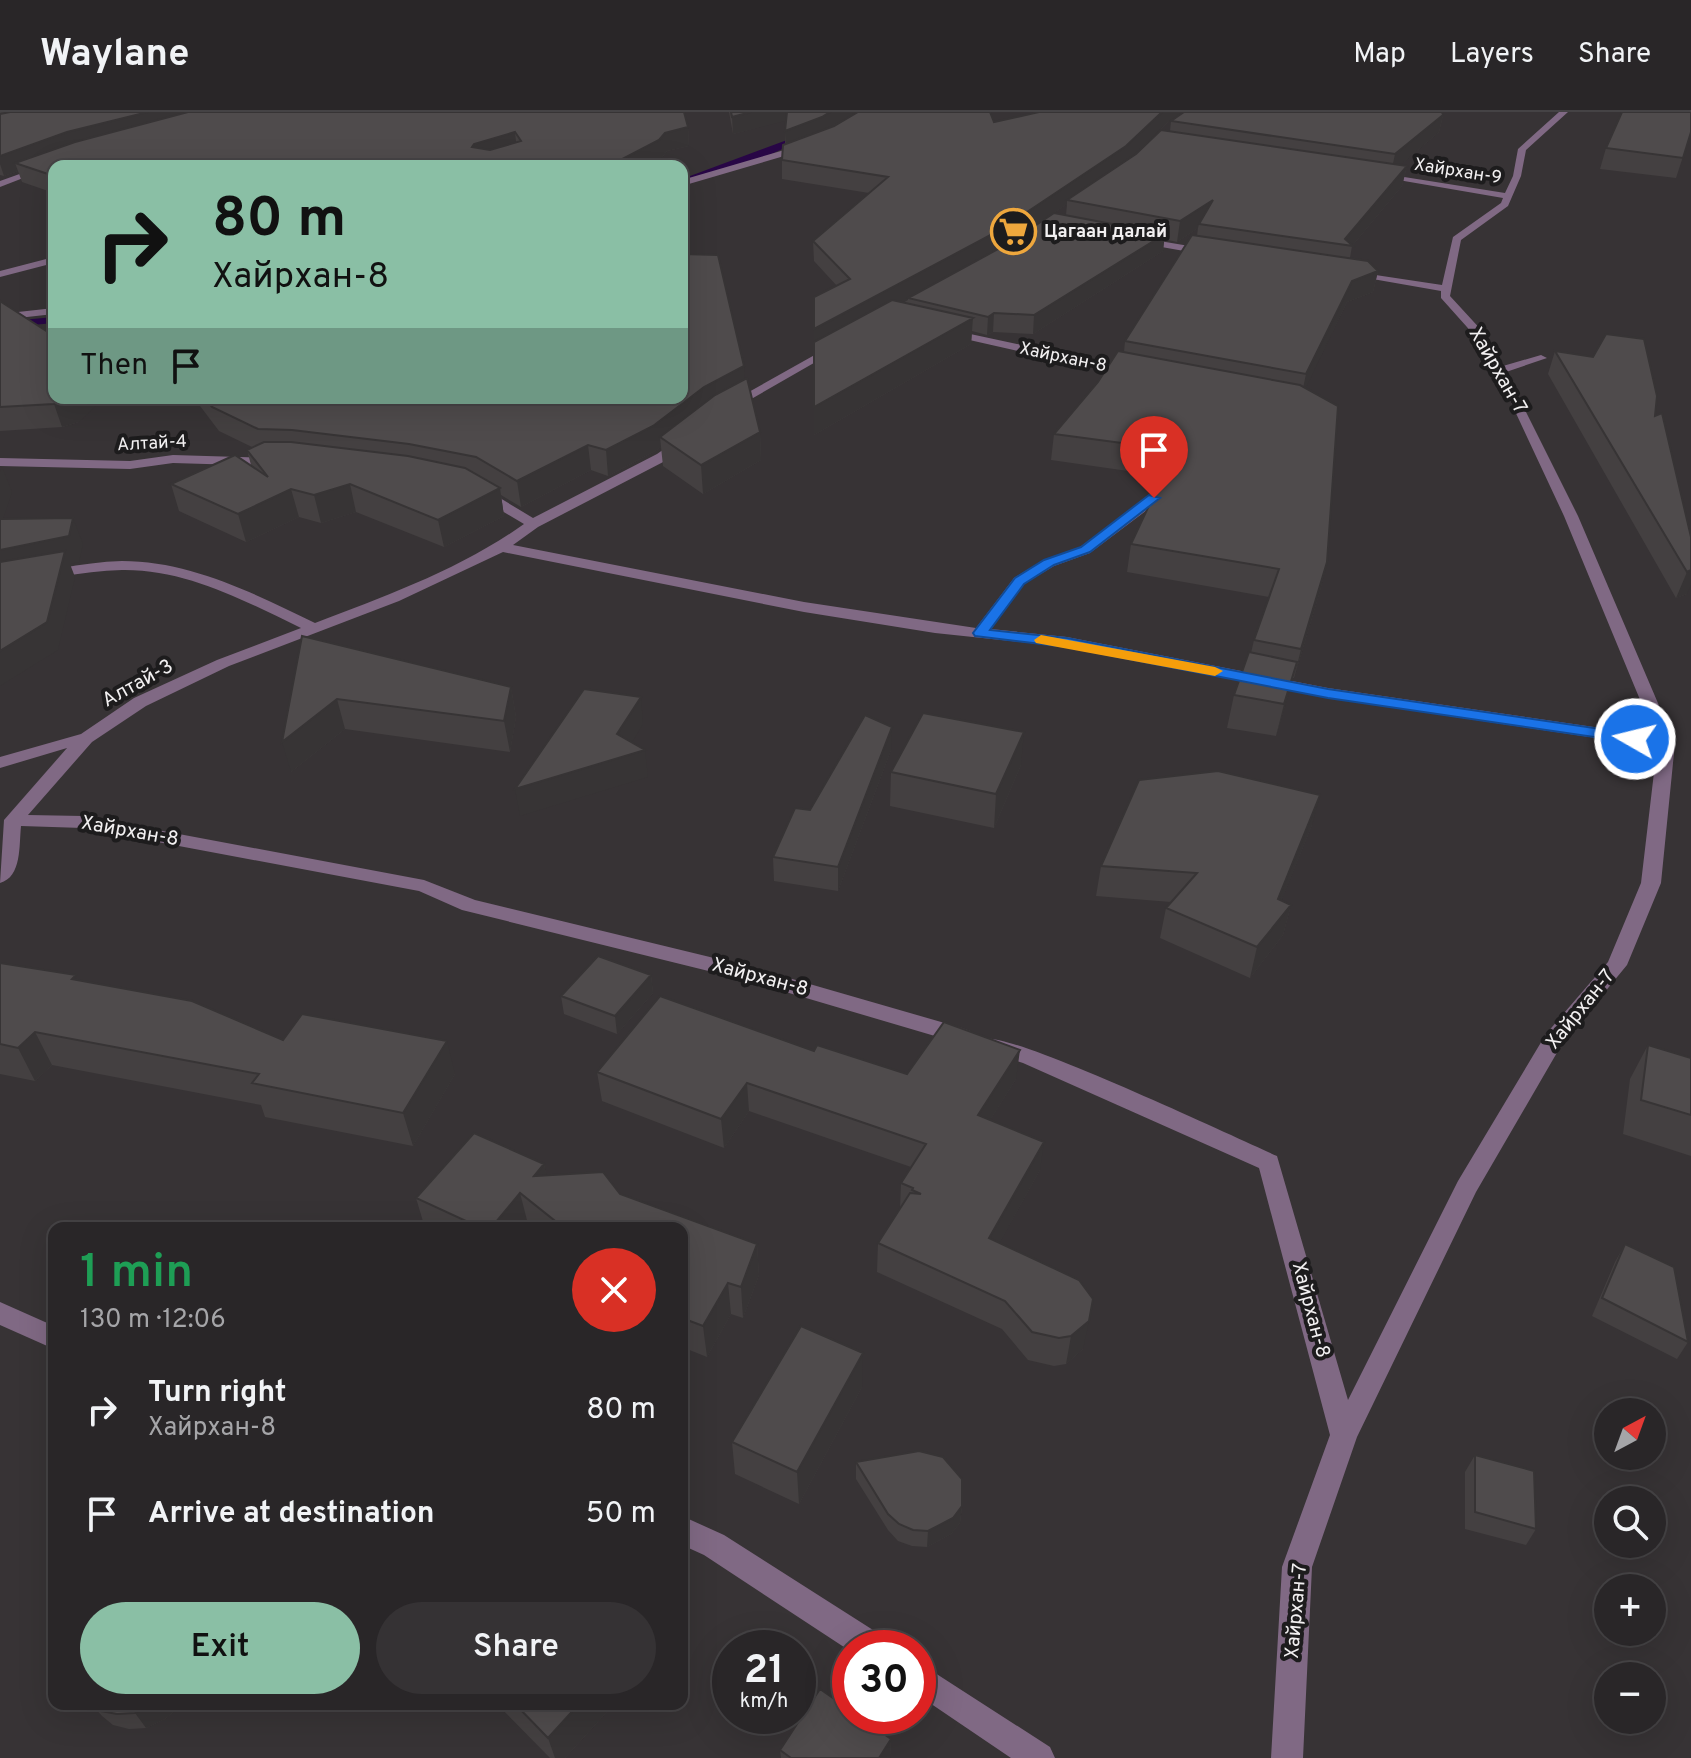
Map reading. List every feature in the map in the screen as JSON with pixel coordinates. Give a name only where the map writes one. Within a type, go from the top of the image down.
[{"type":"street","name":"Хайрхан-9","points":[[1363,173],[1510,196],[1522,149],[1564,112]]},
{"type":"street","points":[[688,181],[793,152],[818,141]]},
{"type":"street","points":[[0,184],[48,166]]},
{"type":"street","points":[[1340,273],[1447,289],[1456,239],[1505,204],[1510,196]]},
{"type":"street","points":[[1127,238],[1218,254]]},
{"type":"street","points":[[0,274],[48,262]]},
{"type":"street","name":"Хайрхан-7","points":[[1287,1758],[1297,1567],[1344,1435],[1466,1188],[1554,1039],[1617,965],[1651,883],[1666,743],[1571,516],[1500,370],[1480,335],[1445,296],[1447,289]]},
{"type":"street","points":[[0,317],[48,312]]},
{"type":"street","name":"Хайрхан-8","points":[[933,329],[1145,375]]},
{"type":"street","points":[[711,417],[849,339]]},
{"type":"street","points":[[1500,370],[1541,358]]},
{"type":"street","points":[[460,486],[475,489],[533,524],[662,457],[699,427]]},
{"type":"street","name":"Алтай-4","points":[[0,462],[130,465],[173,459],[285,462]]},
{"type":"street","points":[[980,633],[1019,581],[1049,563],[1085,550],[1154,498]]},
{"type":"street","name":"Алтай-3","points":[[13,820],[86,738],[154,695],[223,663],[394,598],[501,547],[533,524]]},
{"type":"street","points":[[501,547],[804,607],[980,633],[1067,642],[1328,693],[1666,743]]},
{"type":"street","points":[[0,584],[131,565],[181,572],[220,585],[314,628]]},
{"type":"street","points":[[0,763],[86,738]]},
{"type":"street","points":[[0,877],[6,871],[13,820]]},
{"type":"street","name":"Хайрхан-8","points":[[13,820],[83,822],[424,886],[469,905],[747,973],[1031,1057],[1269,1162],[1344,1435]]},
{"type":"street","points":[[0,1313],[48,1335]]},
{"type":"street","points":[[688,1533],[714,1545],[845,1630]]},
{"type":"street","points":[[936,1689],[1039,1758]]},
{"type":"building","points":[[148,112],[67,132],[0,156],[0,114]]},
{"type":"building","points":[[188,112],[684,112],[688,127],[665,133],[659,140],[621,160],[48,160],[48,174],[15,163],[75,142]],"holes":[[[515,132],[521,141],[490,150],[472,147]]]},
{"type":"building","points":[[731,112],[751,112],[732,117]]},
{"type":"building","points":[[787,112],[830,112],[785,131]]},
{"type":"building","points":[[858,112],[990,112],[994,122],[1039,112],[1162,112],[1126,146],[1000,230],[814,329],[814,297],[850,279],[813,241],[888,177],[782,160],[783,145],[834,126]]},
{"type":"building","points":[[1184,112],[1442,112],[1443,115],[1395,154],[1171,121]]},
{"type":"building","points":[[1622,112],[1691,112],[1691,132],[1683,158],[1606,148]]},
{"type":"building","points":[[1161,130],[1407,166],[1345,239],[1353,246],[1199,224],[1213,200],[1180,221],[1067,200],[1136,154]]},
{"type":"building","points":[[1054,213],[1165,234],[1034,315],[994,313],[988,317],[908,298],[1011,242]]},
{"type":"building","points":[[1192,235],[1368,261],[1378,271],[1352,281],[1306,374],[1125,341]]},
{"type":"building","points":[[688,254],[718,255],[744,366],[688,399]]},
{"type":"building","points":[[892,300],[973,318],[814,407],[814,342]]},
{"type":"building","points":[[0,301],[48,332],[48,404],[54,404],[0,407]]},
{"type":"building","points":[[1606,334],[1644,339],[1657,396],[1655,416],[1662,413],[1691,537],[1691,570],[1687,572],[1555,351],[1593,357]]},
{"type":"building","points":[[1118,351],[1300,385],[1338,406],[1327,562],[1301,649],[1254,640],[1279,569],[1131,544],[1175,450],[1054,434],[1098,382]]},
{"type":"building","points":[[747,378],[760,432],[701,465],[660,437],[715,395]]},
{"type":"building","points":[[210,404],[682,404],[653,426],[606,450],[588,445],[517,481],[476,457],[409,444],[258,429]]},
{"type":"building","points":[[264,442],[291,442],[408,456],[465,468],[500,488],[438,520],[350,484],[314,495],[291,489],[238,514],[171,484],[235,455],[268,477],[247,450]]},
{"type":"building","points":[[73,518],[69,536],[0,550],[0,519]]},
{"type":"building","points":[[65,551],[47,622],[0,651],[0,562]]},
{"type":"building","points":[[302,636],[511,687],[504,721],[337,699],[282,742]]},
{"type":"building","points":[[1249,652],[1297,662],[1284,704],[1234,695]]},
{"type":"building","points":[[584,689],[641,697],[617,734],[645,750],[515,789]]},
{"type":"building","points":[[923,713],[1024,732],[996,794],[891,772]]},
{"type":"building","points":[[865,715],[892,727],[838,867],[773,857],[795,808],[810,810]]},
{"type":"building","points":[[1218,771],[1320,795],[1278,899],[1291,905],[1257,947],[1166,908],[1197,873],[1101,866],[1139,780]]},
{"type":"building","points":[[598,956],[651,975],[615,1016],[561,996]]},
{"type":"building","points":[[0,963],[76,975],[72,979],[192,1001],[283,1040],[302,1014],[447,1041],[403,1113],[252,1083],[259,1074],[35,1032],[18,1048],[0,1044]]},
{"type":"building","points":[[660,996],[814,1051],[817,1045],[907,1074],[944,1022],[1020,1050],[978,1115],[1044,1142],[989,1238],[1079,1280],[1093,1299],[1089,1321],[1071,1336],[1059,1338],[1032,1332],[1005,1301],[878,1243],[910,1193],[921,1194],[901,1183],[926,1144],[747,1083],[721,1119],[597,1072]]},
{"type":"building","points":[[1648,1045],[1691,1058],[1691,1115],[1641,1100]]},
{"type":"building","points":[[474,1133],[544,1164],[534,1176],[603,1172],[620,1194],[757,1244],[741,1287],[728,1283],[703,1326],[688,1320],[688,1222],[556,1222],[520,1193],[496,1222],[468,1222],[416,1198]]},
{"type":"building","points":[[1625,1244],[1674,1267],[1688,1342],[1602,1298]]},
{"type":"building","points":[[801,1326],[863,1353],[797,1472],[732,1442]]},
{"type":"building","points":[[919,1451],[943,1457],[962,1479],[962,1506],[953,1518],[928,1531],[913,1530],[899,1524],[888,1514],[856,1462]]},
{"type":"building","points":[[1475,1455],[1534,1471],[1536,1529],[1475,1512]]},
{"type":"building","points":[[820,1689],[832,1697],[832,1734],[884,1734],[891,1739],[879,1758],[791,1758],[780,1750],[790,1734],[816,1734],[816,1695]]},
{"type":"building","points":[[100,1710],[142,1710],[117,1714]]},
{"type":"building","points":[[521,1710],[574,1710],[548,1738]]},
{"type":"waterway","points":[[688,180],[809,135]]},
{"type":"waterway","points":[[0,325],[48,321]]},
{"type":"slow traffic","points":[[1041,640],[1067,642],[1215,671]]},
{"type":"place","name":"Цагаан далай","points":[[1013,232]]},
{"type":"route","points":[[1154,498],[1085,550],[1049,563],[1019,581],[980,633],[1067,642],[1328,693],[1635,739]]}]
